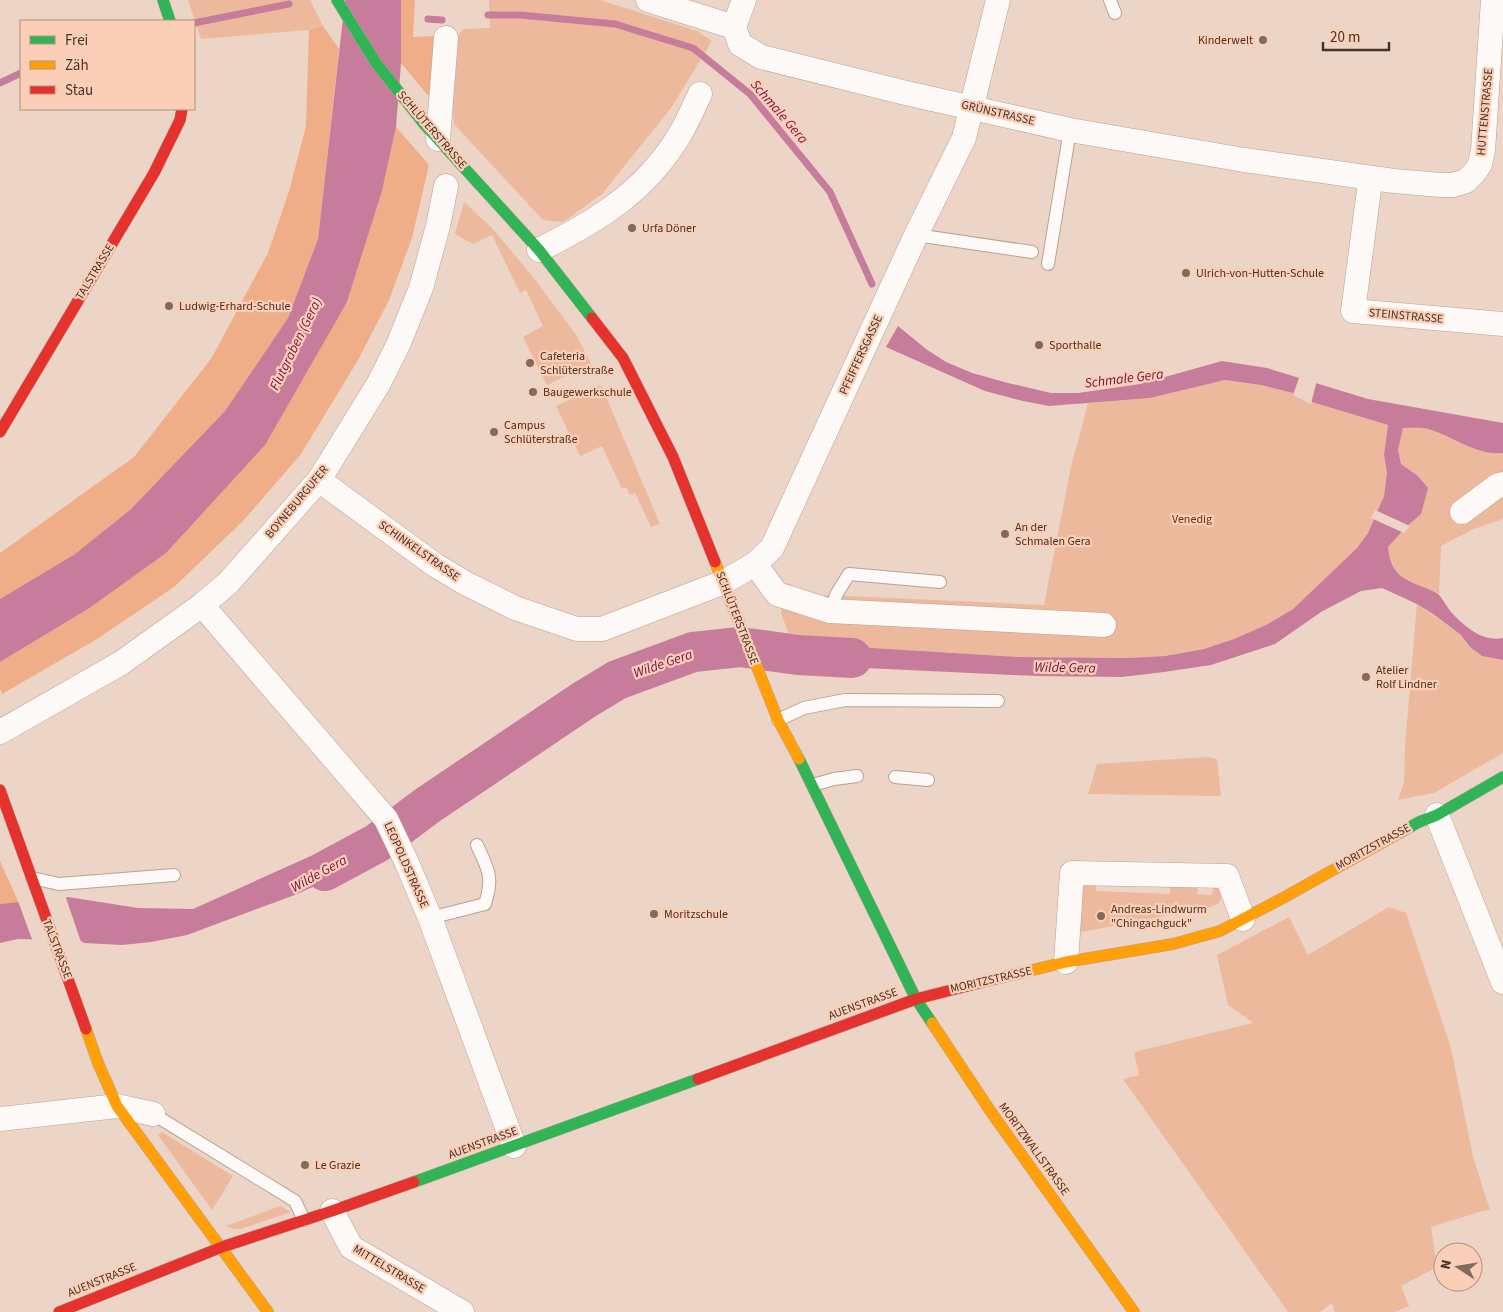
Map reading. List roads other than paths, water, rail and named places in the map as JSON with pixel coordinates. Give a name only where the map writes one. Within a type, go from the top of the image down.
[{"type":"main road","name":"SCHLÜTERSTRASSE","points":[[337,0],[376,63],[432,132],[455,176],[540,250],[624,358],[673,458],[724,582],[741,632],[778,720],[813,785],[916,999]]},
{"type":"main road","points":[[164,4],[170,20]]},
{"type":"main road","name":"TALSTRASSE","points":[[0,432],[154,173],[180,120],[182,110]]},
{"type":"main road","name":"MORITZSTRASSE","points":[[916,999],[1066,962],[1173,944],[1220,930],[1419,822],[1438,815],[1503,777]]},
{"type":"main road","name":"TALSTRASSE","points":[[0,790],[98,1063],[117,1106],[268,1312]]},
{"type":"main road","name":"AUENSTRASSE","points":[[59,1312],[222,1247],[514,1146],[916,999]]},
{"type":"main road","name":"MORITZWALLSTRASSE","points":[[916,999],[991,1112],[1134,1312]]},
{"type":"street","points":[[648,0],[734,27],[744,0]]},
{"type":"street","name":"PFEIFFERSGASSE","points":[[724,582],[755,564],[772,548],[916,235],[964,138],[998,0]]},
{"type":"street","name":"HUTTENSTRASSE","points":[[1369,178],[1453,185],[1466,180],[1475,172],[1480,164],[1483,151],[1493,0]]},
{"type":"street","name":"GRÜNSTRASSE","points":[[734,27],[740,44],[761,57],[906,93],[1070,130],[1244,160],[1369,178]]},
{"type":"street","points":[[432,132],[446,38]]},
{"type":"street","points":[[540,250],[592,223],[628,195],[647,176],[679,137],[700,94]]},
{"type":"street","name":"BOYNEBURGUFER","points":[[0,732],[121,662],[202,605],[228,583],[319,480],[380,383],[398,345],[421,288],[438,226],[455,176]]},
{"type":"street","name":"STEINSTRASSE","points":[[1369,178],[1353,312],[1503,324]]},
{"type":"street","name":"SCHINKELSTRASSE","points":[[319,480],[435,565],[465,583],[515,608],[577,629],[602,629],[724,582]]},
{"type":"street","points":[[1462,512],[1496,486],[1503,484]]},
{"type":"street","points":[[755,564],[777,594],[830,611],[1104,625]]},
{"type":"street","name":"LEOPOLDSTRASSE","points":[[202,605],[386,819],[430,918],[514,1146]]},
{"type":"street","points":[[1438,815],[1503,982]]},
{"type":"street","points":[[1066,962],[1072,873],[1227,876],[1243,919]]},
{"type":"street","points":[[0,1119],[117,1106],[153,1114]]},
{"type":"street","name":"MITTELSTRASSE","points":[[332,1210],[351,1247],[462,1312]]},
{"type":"lane","points":[[1110,0],[1116,12]]},
{"type":"lane","points":[[1048,264],[1070,130]]},
{"type":"lane","points":[[916,235],[1032,252]]},
{"type":"lane","points":[[830,611],[836,595],[848,574],[940,582]]},
{"type":"lane","points":[[778,720],[804,708],[846,700],[998,702]]},
{"type":"lane","points":[[813,785],[857,776]]},
{"type":"lane","points":[[895,777],[928,780]]},
{"type":"lane","points":[[430,918],[485,904],[490,887],[488,871],[477,845]]},
{"type":"lane","points":[[32,878],[59,884],[174,875]]},
{"type":"lane","points":[[153,1114],[295,1201],[304,1220]]},
{"type":"water","name":"Flutgraben (Gera)","points":[[345,0],[401,0],[401,63],[396,127],[382,191],[347,302],[265,445],[166,553],[88,609],[0,662],[0,599],[75,554],[131,509],[225,411],[288,318],[318,239]]},
{"type":"water","points":[[898,326],[926,349],[946,362],[972,373],[1051,393],[1078,393],[1140,384],[1222,361],[1267,368],[1368,399],[1503,423],[1503,453],[1474,449],[1428,429],[1403,428],[1398,450],[1401,464],[1418,476],[1428,488],[1421,514],[1388,547],[1394,569],[1403,577],[1438,595],[1451,612],[1474,632],[1488,638],[1503,638],[1503,660],[1482,656],[1470,647],[1461,635],[1433,614],[1417,604],[1382,588],[1361,591],[1321,612],[1275,644],[1211,665],[1164,672],[1122,677],[1036,676],[802,665],[792,643],[1019,657],[1127,658],[1165,656],[1204,649],[1234,639],[1266,625],[1293,609],[1357,548],[1368,533],[1384,496],[1387,473],[1384,455],[1388,425],[1312,402],[1293,393],[1261,385],[1225,380],[1150,398],[1049,406],[1023,401],[985,391],[886,347]]},
{"type":"water","points":[[363,830],[380,856],[373,861],[292,896],[187,935],[122,945],[84,943],[81,941],[18,939],[0,943],[0,904],[68,897],[138,908],[193,909],[324,850]]},
{"type":"waterway","name":"Schmale Gera","points":[[195,23],[289,4]]},
{"type":"waterway","name":"Schmale Gera","points":[[488,15],[520,15],[615,24],[693,48],[750,94],[830,192],[872,284]]},
{"type":"waterway","name":"Schmale Gera","points":[[428,19],[442,20]]},
{"type":"waterway","name":"Schmale Gera","points":[[0,83],[20,73]]},
{"type":"waterway","name":"Wilde Gera","points":[[325,871],[377,843],[428,805],[584,700],[617,680],[693,652],[740,647],[798,655],[852,658]]},
{"type":"place","name":"Kinderwelt","points":[[1263,40]]},
{"type":"place","name":"Urfa Döner","points":[[632,228]]},
{"type":"place","name":"Ulrich-von-Hutten-Schule","points":[[1186,273]]},
{"type":"place","name":"Ludwig-Erhard-Schule","points":[[169,306]]},
{"type":"place","name":"Sporthalle","points":[[1039,345]]},
{"type":"place","name":"Cafeteria Schlüterstraße","points":[[530,363]]},
{"type":"place","name":"Baugewerkschule","points":[[533,392]]},
{"type":"place","name":"Campus Schlüterstraße","points":[[494,432]]},
{"type":"place","name":"An der Schmalen Gera","points":[[1005,534]]},
{"type":"place","name":"Atelier Rolf Lindner","points":[[1366,677]]},
{"type":"place","name":"Moritzschule","points":[[654,914]]},
{"type":"place","name":"Andreas-Lindwurm \"Chingachguck\"","points":[[1101,916]]},
{"type":"place","name":"Le Grazie","points":[[305,1165]]},
{"type":"park label","name":"Venedig","points":[[1192,519]]}]
